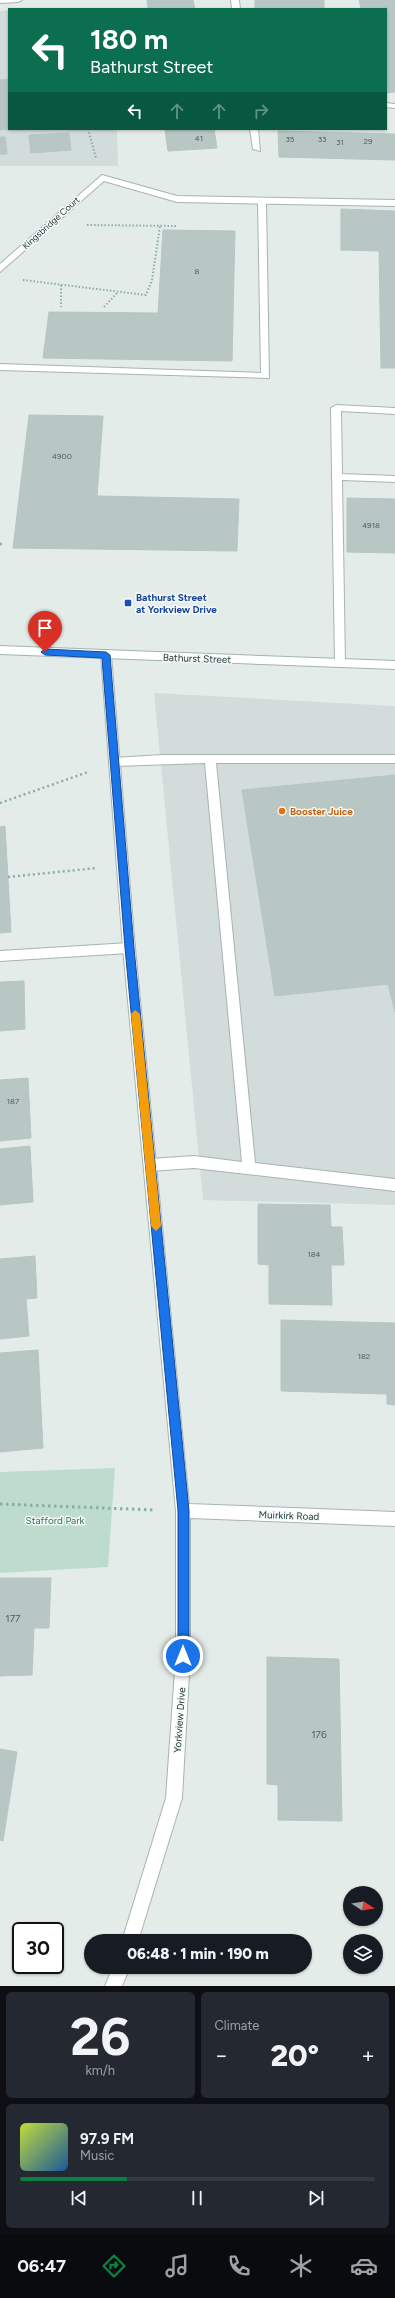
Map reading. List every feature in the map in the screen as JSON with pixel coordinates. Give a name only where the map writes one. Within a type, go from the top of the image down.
[{"type":"street","points":[[0,1],[18,0]]},
{"type":"street","points":[[254,130],[257,149]]},
{"type":"street","points":[[102,178],[177,199],[395,203]]},
{"type":"street","name":"Kingsbridge Court","points":[[0,269],[102,178]]},
{"type":"street","points":[[0,367],[266,376],[262,201]]},
{"type":"street","points":[[340,662],[336,408],[395,411]]},
{"type":"street","points":[[338,477],[395,479]]},
{"type":"street","name":"Bathurst Street","points":[[0,650],[395,665]]},
{"type":"street","name":"Yorkview Drive","points":[[106,655],[129,948],[183,1511],[183,1656],[174,1798],[132,1934]]},
{"type":"street","points":[[114,762],[162,759],[395,759]]},
{"type":"street","points":[[210,759],[249,1168]]},
{"type":"street","points":[[0,956],[129,948]]},
{"type":"street","points":[[150,1165],[194,1162],[395,1185]]},
{"type":"street","name":"Muirkirk Road","points":[[183,1511],[395,1520]]},
{"type":"street","points":[[113,1986],[119,1974]]},
{"type":"path","points":[[88,130],[102,178]]},
{"type":"path","points":[[49,224],[183,226]]},
{"type":"path","points":[[15,279],[146,295],[152,280],[160,226]]},
{"type":"path","points":[[61,307],[62,285]]},
{"type":"path","points":[[104,307],[118,292]]},
{"type":"path","points":[[0,803],[114,762]]},
{"type":"path","points":[[8,877],[122,866]]},
{"type":"path","points":[[0,1504],[183,1511]]},
{"type":"shaded area","points":[[8,10],[8,130],[117,130],[118,166],[0,166],[0,11]]},
{"type":"shaded area","points":[[154,693],[395,706],[395,1205],[203,1200]]},
{"type":"green space","name":"Stafford Park","points":[[115,1468],[108,1567],[0,1573],[0,1472]]},
{"type":"building","points":[[147,0],[193,0],[195,8],[148,8]]},
{"type":"building","points":[[255,0],[324,0],[324,8],[255,8]]},
{"type":"building","points":[[359,0],[395,0],[395,92],[387,93],[387,8],[361,8]]},
{"type":"building","points":[[8,79],[8,129],[0,130],[0,80]]},
{"type":"building","points":[[165,130],[214,130],[217,148],[168,151]]},
{"type":"building","points":[[278,131],[395,134],[395,160],[279,157]]},
{"type":"building","points":[[69,133],[71,150],[31,153],[29,135]]},
{"type":"building","points":[[0,137],[5,137],[7,154],[0,154]]},
{"type":"building","points":[[341,209],[395,211],[395,368],[381,368],[379,251],[341,250]]},
{"type":"building","points":[[163,230],[235,231],[232,361],[43,358],[49,312],[158,313]]},
{"type":"building","points":[[29,415],[103,416],[97,496],[239,499],[237,551],[13,548]]},
{"type":"building","points":[[347,498],[395,499],[395,553],[347,552]]},
{"type":"building","points":[[395,775],[395,1012],[388,984],[275,996],[242,790]]},
{"type":"building","points":[[5,826],[11,932],[0,933],[0,827]]},
{"type":"building","points":[[24,981],[25,1029],[0,1031],[0,982]]},
{"type":"building","points":[[28,1078],[31,1138],[0,1141],[0,1080]]},
{"type":"building","points":[[30,1146],[33,1202],[0,1205],[0,1149]]},
{"type":"building","points":[[258,1204],[330,1205],[331,1227],[342,1227],[344,1265],[331,1265],[332,1305],[269,1304],[269,1265],[258,1264]]},
{"type":"building","points":[[35,1256],[37,1298],[26,1299],[29,1336],[0,1339],[0,1259]]},
{"type":"building","points":[[281,1320],[395,1323],[395,1405],[387,1404],[387,1394],[281,1391]]},
{"type":"building","points":[[38,1350],[43,1448],[0,1452],[0,1353]]},
{"type":"building","points":[[0,1578],[51,1578],[49,1628],[34,1628],[32,1675],[0,1676]]},
{"type":"building","points":[[267,1657],[339,1659],[342,1821],[278,1820],[278,1785],[267,1784]]},
{"type":"building","points":[[0,1749],[17,1752],[3,1841],[0,1840]]},
{"type":"slow traffic","points":[[135,1014],[156,1226]]},
{"type":"place","name":"Bathurst Street at Yorkview Drive","points":[[128,603]]},
{"type":"place","name":"Booster Juice","points":[[282,811]]},
{"type":"route","points":[[45,652],[106,655],[129,948],[183,1511],[183,1656]]}]
